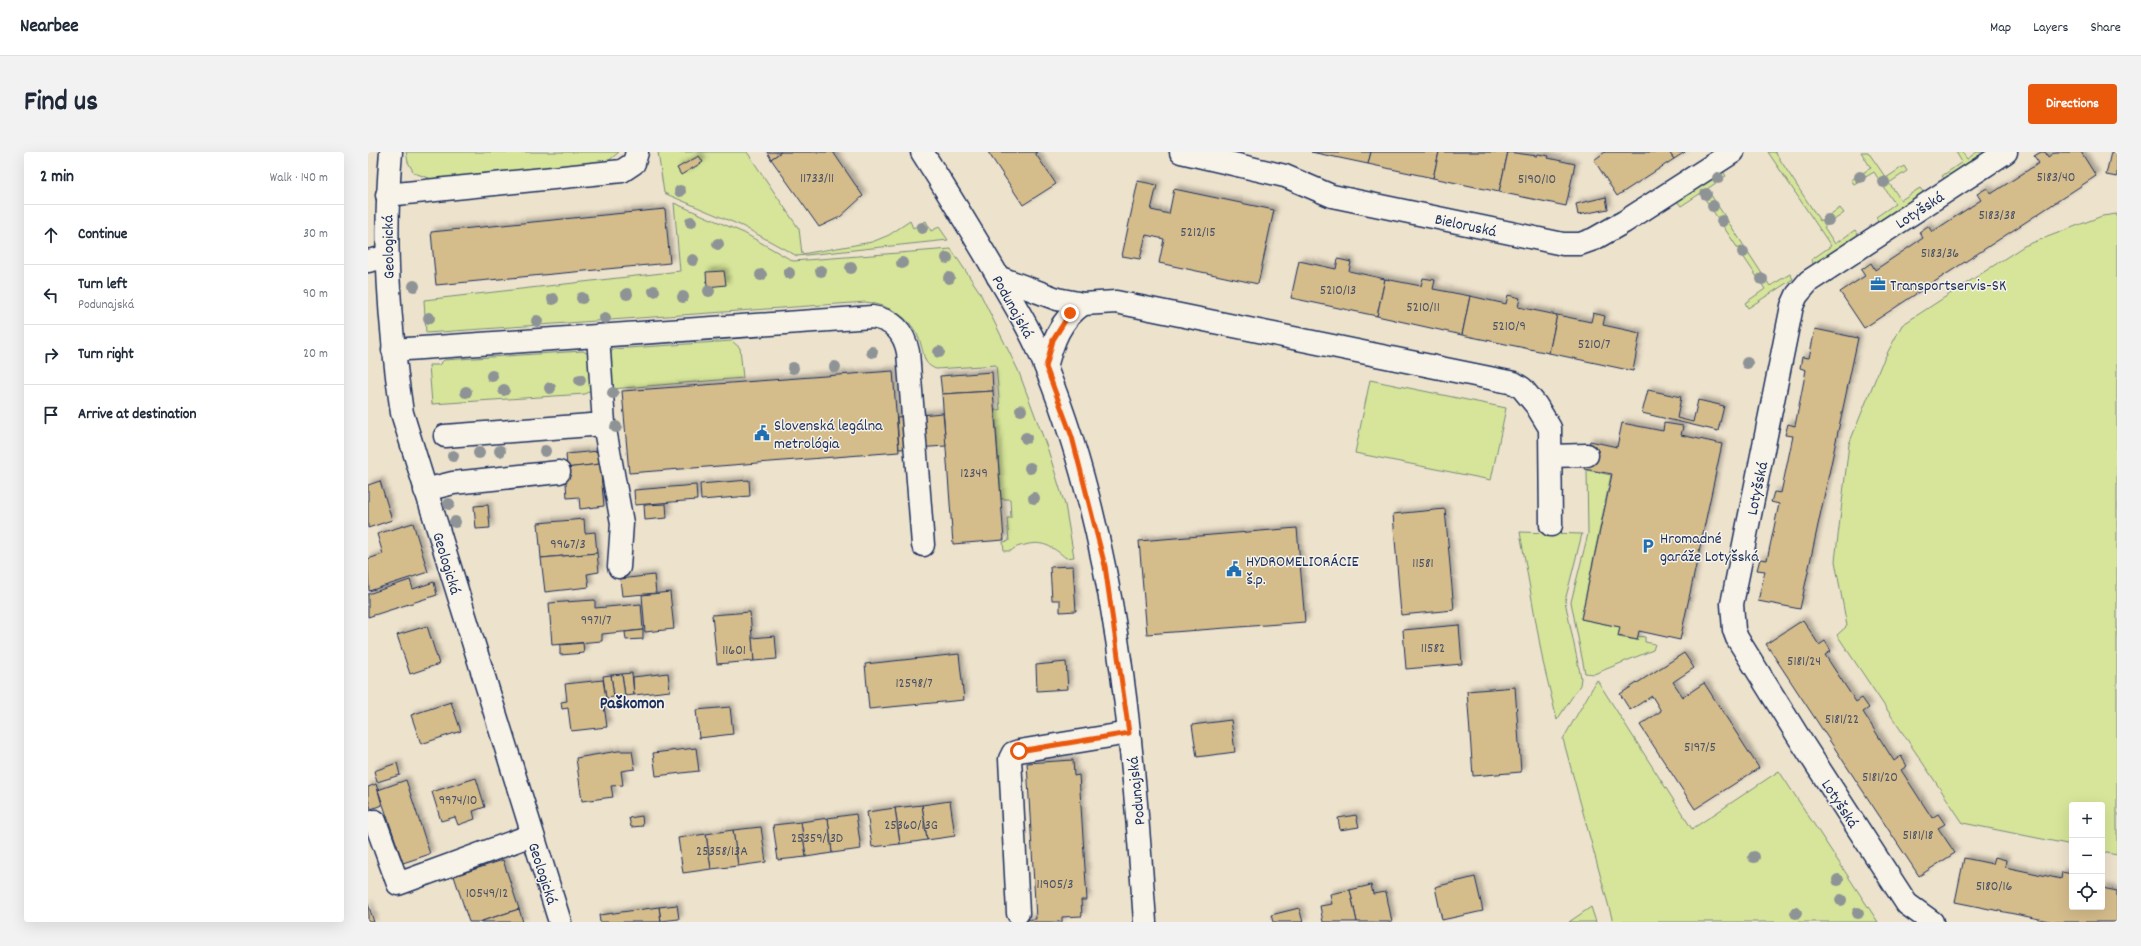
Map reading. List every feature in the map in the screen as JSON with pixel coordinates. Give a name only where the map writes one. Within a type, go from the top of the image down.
[{"type":"street","name":"Geologická","points":[[391,152],[387,195],[377,259],[393,350],[402,413],[560,922]]},
{"type":"street","name":"Geologická","points":[[387,195],[622,171],[634,163],[636,152]]},
{"type":"street","name":"Podunajská","points":[[922,152],[973,231],[1028,328],[1046,367],[1072,437],[1105,566],[1136,791],[1145,922]]},
{"type":"street","name":"Bieloruská","points":[[1181,152],[1285,176],[1332,196],[1564,244],[1580,244],[1594,239],[1624,222],[1733,152]]},
{"type":"street","name":"Lotyšská","points":[[1932,922],[1907,904],[1796,735],[1737,638],[1734,630],[1732,604],[1780,376],[1792,306],[1797,295],[1809,281],[2006,152]]},
{"type":"street","points":[[998,277],[1037,293],[1082,304],[1116,302],[1506,381],[1522,388],[1545,418],[1550,428],[1551,525]]},
{"type":"street","points":[[1046,367],[1053,340],[1060,327],[1070,313],[1082,304]]},
{"type":"street","points":[[393,350],[872,317],[883,318],[896,326],[905,339],[908,352],[923,545]]},
{"type":"street","points":[[598,336],[604,424],[622,523],[618,566]]},
{"type":"street","points":[[445,436],[604,424]]},
{"type":"street","points":[[1551,456],[1587,455]]},
{"type":"street","points":[[425,490],[453,483],[558,472]]},
{"type":"street","points":[[1018,913],[1010,759],[1013,753],[1129,733]]},
{"type":"street","points":[[375,821],[398,884],[532,835]]},
{"type":"green space","points":[[406,152],[619,152],[607,162],[432,179],[414,173],[408,162]]},
{"type":"green space","points":[[658,152],[747,152],[799,229],[802,254],[872,242],[889,235],[910,221],[913,228],[926,221],[931,231],[939,227],[948,240],[797,256],[742,226],[664,193]]},
{"type":"green space","points":[[1768,152],[1775,152],[1820,221],[1840,208],[1844,213],[1824,227],[1835,244],[1855,230],[1859,236],[1814,265],[1811,260],[1831,246]]},
{"type":"green space","points":[[1861,152],[1868,152],[1886,178],[1904,166],[1907,171],[1889,183],[1901,200],[1920,188],[1924,193],[1879,223],[1876,217],[1895,204],[1874,172],[1854,184],[1851,180],[1871,168]]},
{"type":"green space","points":[[1956,152],[1962,152],[1967,159],[1977,152],[1987,152],[1945,180],[1942,176],[1962,162]]},
{"type":"green space","points":[[1723,171],[1726,176],[1707,189],[1770,286],[1790,274],[1793,279],[1748,308],[1745,303],[1765,289],[1701,193],[1681,206],[1677,201]]},
{"type":"green space","points":[[674,203],[744,233],[793,261],[951,249],[979,291],[1018,370],[1048,450],[1065,505],[1074,557],[1066,558],[1052,548],[1037,543],[1019,546],[1011,551],[1004,551],[1003,542],[1009,541],[1007,518],[1011,518],[1010,499],[1001,499],[995,410],[1000,410],[996,365],[936,369],[932,367],[925,360],[917,333],[912,326],[895,311],[886,307],[866,302],[426,333],[424,300],[680,271]]},
{"type":"green space","points":[[2117,214],[2117,855],[2105,853],[2105,802],[2069,802],[2069,844],[1963,823],[1837,635],[1847,626],[1835,561],[1849,444],[1881,365],[1902,325],[2024,246],[2102,216]]},
{"type":"green space","points":[[732,341],[740,348],[743,378],[611,389],[608,354],[613,349]]},
{"type":"green space","points":[[583,351],[590,355],[592,389],[585,394],[432,404],[429,365],[439,365],[444,360]]},
{"type":"green space","points":[[1370,380],[1506,408],[1491,480],[1355,453]]},
{"type":"green space","points":[[1587,470],[1611,475],[1581,619],[1620,627],[1618,637],[1637,640],[1638,636],[1645,637],[1645,642],[1655,644],[1653,650],[1594,674],[1585,673],[1571,602],[1588,534]]},
{"type":"green space","points":[[1520,532],[1582,534],[1565,601],[1581,678],[1580,685],[1557,720],[1543,662]]},
{"type":"green space","points":[[1597,680],[1692,829],[1779,771],[1878,922],[1613,922],[1563,739]]},
{"type":"green space","points":[[1591,907],[1596,922],[1569,922]]},
{"type":"building","points":[[767,152],[781,152],[771,159]]},
{"type":"building","points":[[781,152],[833,152],[863,196],[840,217],[819,227],[771,159]]},
{"type":"building","points":[[988,152],[1037,152],[1035,153],[1056,184],[1023,205]]},
{"type":"building","points":[[1311,152],[1371,152],[1368,164]]},
{"type":"building","points":[[1371,152],[1439,152],[1433,178],[1368,164]]},
{"type":"building","points":[[1439,152],[1508,152],[1499,192],[1433,178]]},
{"type":"building","points":[[1508,152],[1537,156],[1538,154],[1549,156],[1548,158],[1575,164],[1566,206],[1499,192]]},
{"type":"building","points":[[1605,152],[1669,152],[1674,159],[1617,196],[1594,160]]},
{"type":"building","points":[[1669,152],[1685,152],[1674,159]]},
{"type":"building","points":[[2041,152],[2045,152],[2048,157],[2055,152],[2081,152],[2096,176],[1864,328],[1840,292],[1865,276],[1861,270],[1871,263],[1875,270],[1923,238],[1919,232],[1928,226],[1932,232],[1981,200],[1977,194],[1987,188],[1991,194],[2039,163],[2034,156]]},
{"type":"building","points":[[2111,152],[2117,152],[2117,177],[2106,175]]},
{"type":"building","points":[[699,156],[703,162],[681,175],[677,168]]},
{"type":"building","points":[[1138,181],[1157,185],[1151,210],[1169,214],[1174,189],[1274,210],[1258,284],[1159,263],[1164,239],[1146,235],[1140,259],[1122,256]]},
{"type":"building","points":[[1606,197],[1608,209],[1578,215],[1576,204]]},
{"type":"building","points":[[665,209],[670,263],[436,285],[431,232]]},
{"type":"building","points":[[1338,259],[1351,262],[1349,271],[1385,279],[1377,316],[1291,298],[1299,261],[1336,269]]},
{"type":"building","points":[[724,271],[726,285],[707,287],[706,272]]},
{"type":"building","points":[[1423,278],[1435,280],[1433,289],[1470,296],[1462,335],[1377,316],[1385,279],[1421,286]]},
{"type":"building","points":[[1508,295],[1520,298],[1518,307],[1557,315],[1549,353],[1462,335],[1470,296],[1506,304]]},
{"type":"building","points":[[1593,313],[1605,316],[1603,325],[1640,333],[1633,371],[1549,353],[1557,315],[1591,322]]},
{"type":"building","points":[[1815,329],[1858,338],[1800,609],[1758,601],[1765,571],[1757,570],[1760,559],[1767,560],[1779,504],[1771,502],[1774,492],[1781,493],[1793,436],[1785,435],[1788,424],[1795,426],[1806,370],[1800,368],[1802,357],[1809,358]]},
{"type":"building","name":"Slovenská legálna metrológia","points":[[893,371],[899,452],[629,473],[622,391]]},
{"type":"building","points":[[992,372],[993,391],[942,394],[940,376]]},
{"type":"building","points":[[1648,390],[1681,397],[1677,418],[1693,422],[1698,400],[1724,406],[1718,431],[1642,413]]},
{"type":"building","points":[[993,391],[1004,540],[953,544],[942,394]]},
{"type":"building","points":[[943,413],[946,446],[899,449],[897,417]]},
{"type":"building","name":"Hromadné garáže Lotyšská","points":[[1622,423],[1663,431],[1664,423],[1683,426],[1681,435],[1722,444],[1680,640],[1639,631],[1637,640],[1618,636],[1620,627],[1581,619],[1612,474],[1584,469],[1590,441],[1617,447]]},
{"type":"building","points":[[599,451],[600,464],[567,468],[566,454]]},
{"type":"building","points":[[600,464],[604,506],[580,509],[579,497],[567,498],[565,468]]},
{"type":"building","points":[[749,480],[750,496],[701,500],[700,484]]},
{"type":"building","points":[[380,481],[392,520],[368,528],[368,485]]},
{"type":"building","points":[[696,485],[697,500],[635,505],[634,490]]},
{"type":"building","points":[[666,504],[667,518],[645,520],[644,505]]},
{"type":"building","points":[[488,505],[490,528],[476,529],[474,506]]},
{"type":"building","points":[[1445,509],[1454,610],[1401,615],[1393,514]]},
{"type":"building","points":[[584,519],[585,533],[595,532],[597,553],[541,558],[538,523]]},
{"type":"building","points":[[413,523],[428,572],[369,591],[368,559],[383,554],[377,534]]},
{"type":"building","points":[[1297,528],[1305,622],[1147,634],[1139,541]]},
{"type":"building","points":[[597,553],[599,572],[587,574],[589,587],[545,592],[541,558]]},
{"type":"building","points":[[1073,566],[1076,611],[1060,612],[1060,600],[1052,600],[1050,567]]},
{"type":"building","points":[[654,575],[656,593],[622,596],[620,579]]},
{"type":"building","points":[[410,580],[413,589],[434,582],[437,595],[368,617],[368,594]]},
{"type":"building","points":[[670,592],[674,629],[645,632],[642,595]]},
{"type":"building","points":[[595,600],[595,608],[641,604],[643,630],[602,634],[602,641],[552,645],[549,603]]},
{"type":"building","points":[[750,612],[754,661],[717,664],[712,615]]},
{"type":"building","points":[[1803,620],[1819,645],[1825,641],[1831,651],[1825,655],[1856,702],[1862,698],[1869,708],[1863,712],[1894,761],[1901,756],[1907,766],[1901,770],[1932,818],[1938,814],[1945,824],[1938,828],[1955,853],[1919,876],[1766,644]]},
{"type":"building","points":[[1459,625],[1462,664],[1406,669],[1403,630]]},
{"type":"building","points":[[427,626],[439,664],[410,674],[397,635]]},
{"type":"building","points":[[643,630],[643,639],[626,640],[625,632]]},
{"type":"building","points":[[775,636],[777,659],[754,661],[752,638]]},
{"type":"building","points":[[583,643],[584,653],[560,655],[560,645]]},
{"type":"building","points":[[1684,653],[1694,668],[1673,682],[1683,697],[1704,683],[1759,768],[1695,809],[1640,725],[1661,711],[1652,696],[1630,710],[1620,694]]},
{"type":"building","points":[[959,654],[964,700],[869,709],[865,664]]},
{"type":"building","points":[[1066,662],[1068,689],[1037,691],[1036,665]]},
{"type":"building","points":[[632,673],[634,695],[625,696],[622,674]]},
{"type":"building","points":[[668,673],[670,691],[634,695],[633,677]]},
{"type":"building","points":[[622,674],[625,696],[614,697],[611,675]]},
{"type":"building","points":[[611,675],[614,697],[606,698],[603,676]]},
{"type":"building","points":[[603,680],[606,698],[603,698],[607,727],[571,731],[568,708],[562,709],[561,702],[567,701],[565,684]]},
{"type":"building","points":[[1515,687],[1521,772],[1473,776],[1467,691]]},
{"type":"building","points":[[451,702],[461,731],[421,744],[411,715]]},
{"type":"building","points":[[730,707],[733,734],[699,738],[696,710]]},
{"type":"building","points":[[1231,720],[1235,752],[1197,757],[1192,725]]},
{"type":"building","points":[[696,748],[699,771],[656,776],[653,753]]},
{"type":"building","points":[[618,751],[632,751],[635,769],[621,771],[623,785],[611,786],[613,797],[582,801],[576,758]]},
{"type":"building","points":[[1073,760],[1074,776],[1079,775],[1087,900],[1081,900],[1082,916],[1062,917],[1062,922],[1013,922],[1012,920],[1036,919],[1027,763]]},
{"type":"building","points":[[397,763],[400,775],[377,782],[374,771]]},
{"type":"building","points":[[476,778],[485,807],[473,811],[475,819],[458,825],[455,817],[441,821],[432,792]]},
{"type":"building","points":[[406,780],[430,854],[403,863],[378,790]]},
{"type":"building","points":[[376,784],[382,805],[371,809],[368,799],[368,787]]},
{"type":"building","points":[[950,801],[955,836],[927,840],[922,805]]},
{"type":"building","points":[[922,805],[927,840],[900,844],[895,808]]},
{"type":"building","points":[[895,808],[900,844],[872,847],[867,812]]},
{"type":"building","points":[[856,814],[861,849],[832,853],[828,818]]},
{"type":"building","points":[[1356,815],[1359,827],[1340,830],[1338,818]]},
{"type":"building","points":[[642,816],[643,826],[631,827],[629,818]]},
{"type":"building","points":[[828,818],[832,853],[806,857],[801,822]]},
{"type":"building","points":[[801,822],[806,857],[778,860],[773,825]]},
{"type":"building","points":[[761,827],[766,862],[738,866],[733,830]]},
{"type":"building","points":[[733,830],[738,866],[711,869],[706,834]]},
{"type":"building","points":[[706,834],[711,869],[683,873],[678,838]]},
{"type":"building","points":[[1995,857],[2006,860],[2005,867],[2061,879],[2062,872],[2069,873],[2069,910],[2105,910],[2105,889],[2117,891],[2117,922],[2054,922],[1955,902],[1964,858],[1993,864]]},
{"type":"building","points":[[503,860],[519,909],[479,922],[469,922],[454,876]]},
{"type":"building","points":[[1475,877],[1483,911],[1442,920],[1435,887]]},
{"type":"building","points":[[1371,885],[1373,894],[1386,892],[1392,922],[1357,922],[1350,890]]},
{"type":"building","points":[[1350,890],[1357,922],[1323,922],[1320,906],[1332,904],[1330,894]]},
{"type":"building","points":[[368,904],[374,922],[368,922]]},
{"type":"building","points":[[677,905],[679,919],[661,921],[659,907]]},
{"type":"building","points":[[659,907],[661,922],[600,922],[599,915]]},
{"type":"building","points":[[1299,908],[1303,922],[1273,922],[1271,915]]},
{"type":"building","points":[[519,909],[523,922],[479,922]]},
{"type":"place","name":"Transportservis-SK","points":[[1878,284]]},
{"type":"place","name":"Slovenská legálna metrológia","points":[[762,433]]},
{"type":"place","name":"Hromadné garáže Lotyšská","points":[[1648,546]]},
{"type":"place","name":"HYDROMELIORÁCIE š.p.","points":[[1234,569]]},
{"type":"district","name":"Paškomon","points":[[632,702]]},
{"type":"route","points":[[1019,751],[1129,733],[1105,566],[1072,437],[1046,367],[1053,340],[1070,313]]}]
